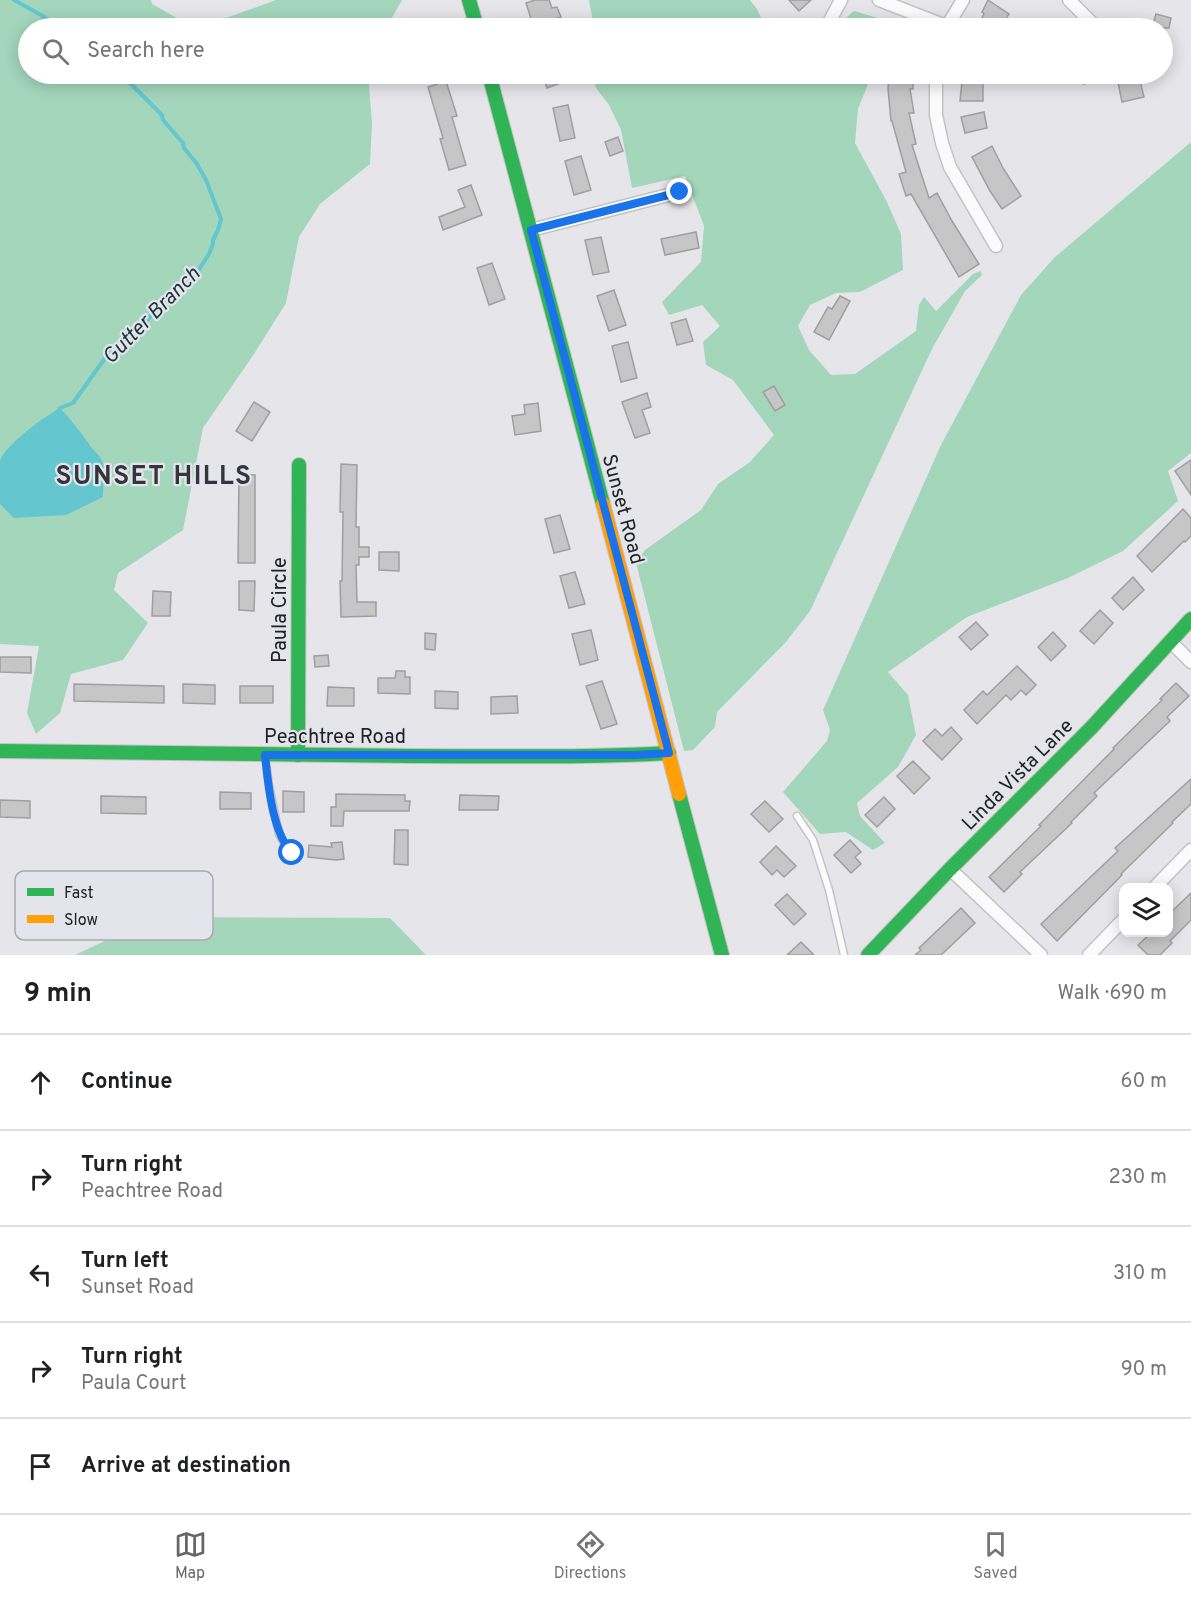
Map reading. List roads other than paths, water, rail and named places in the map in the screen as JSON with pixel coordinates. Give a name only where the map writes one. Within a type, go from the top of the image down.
[{"type":"street","points":[[469,0],[474,18]]},
{"type":"street","points":[[831,18],[841,0]]},
{"type":"street","points":[[879,0],[924,18]]},
{"type":"street","points":[[952,18],[963,0]]},
{"type":"street","points":[[1069,0],[1086,18]]},
{"type":"street","name":"Sunset Road","points":[[492,84],[722,955]]},
{"type":"street","points":[[936,84],[936,115],[950,167],[996,246]]},
{"type":"street","points":[[531,230],[680,192]]},
{"type":"street","name":"Paula Circle","points":[[298,465],[298,755]]},
{"type":"street","name":"Linda Vista Lane","points":[[868,955],[1092,727],[1191,619]]},
{"type":"street","points":[[1171,642],[1191,662]]},
{"type":"street","name":"Peachtree Road","points":[[0,751],[265,755],[635,755],[669,753]]},
{"type":"street","points":[[1160,883],[1191,850]]},
{"type":"street","points":[[950,869],[1041,955]]},
{"type":"street","points":[[1089,955],[1119,925]]},
{"type":"lane","points":[[265,755],[279,834],[292,853]]},
{"type":"lane","points":[[797,816],[813,840],[817,851],[830,890],[844,955]]},
{"type":"water","points":[[60,408],[102,460],[103,497],[66,515],[14,518],[0,504],[0,461],[3,454],[17,439]]},
{"type":"waterway","name":"Gutter Branch","points":[[14,0],[45,18]]},
{"type":"waterway","name":"Gutter Branch","points":[[59,411],[60,408],[73,403],[108,354],[166,300],[192,280],[209,254],[221,219],[206,180],[197,164],[163,120],[162,115],[131,84]]},
{"type":"district","name":"SUNSET HILLS","points":[[154,475]]}]
